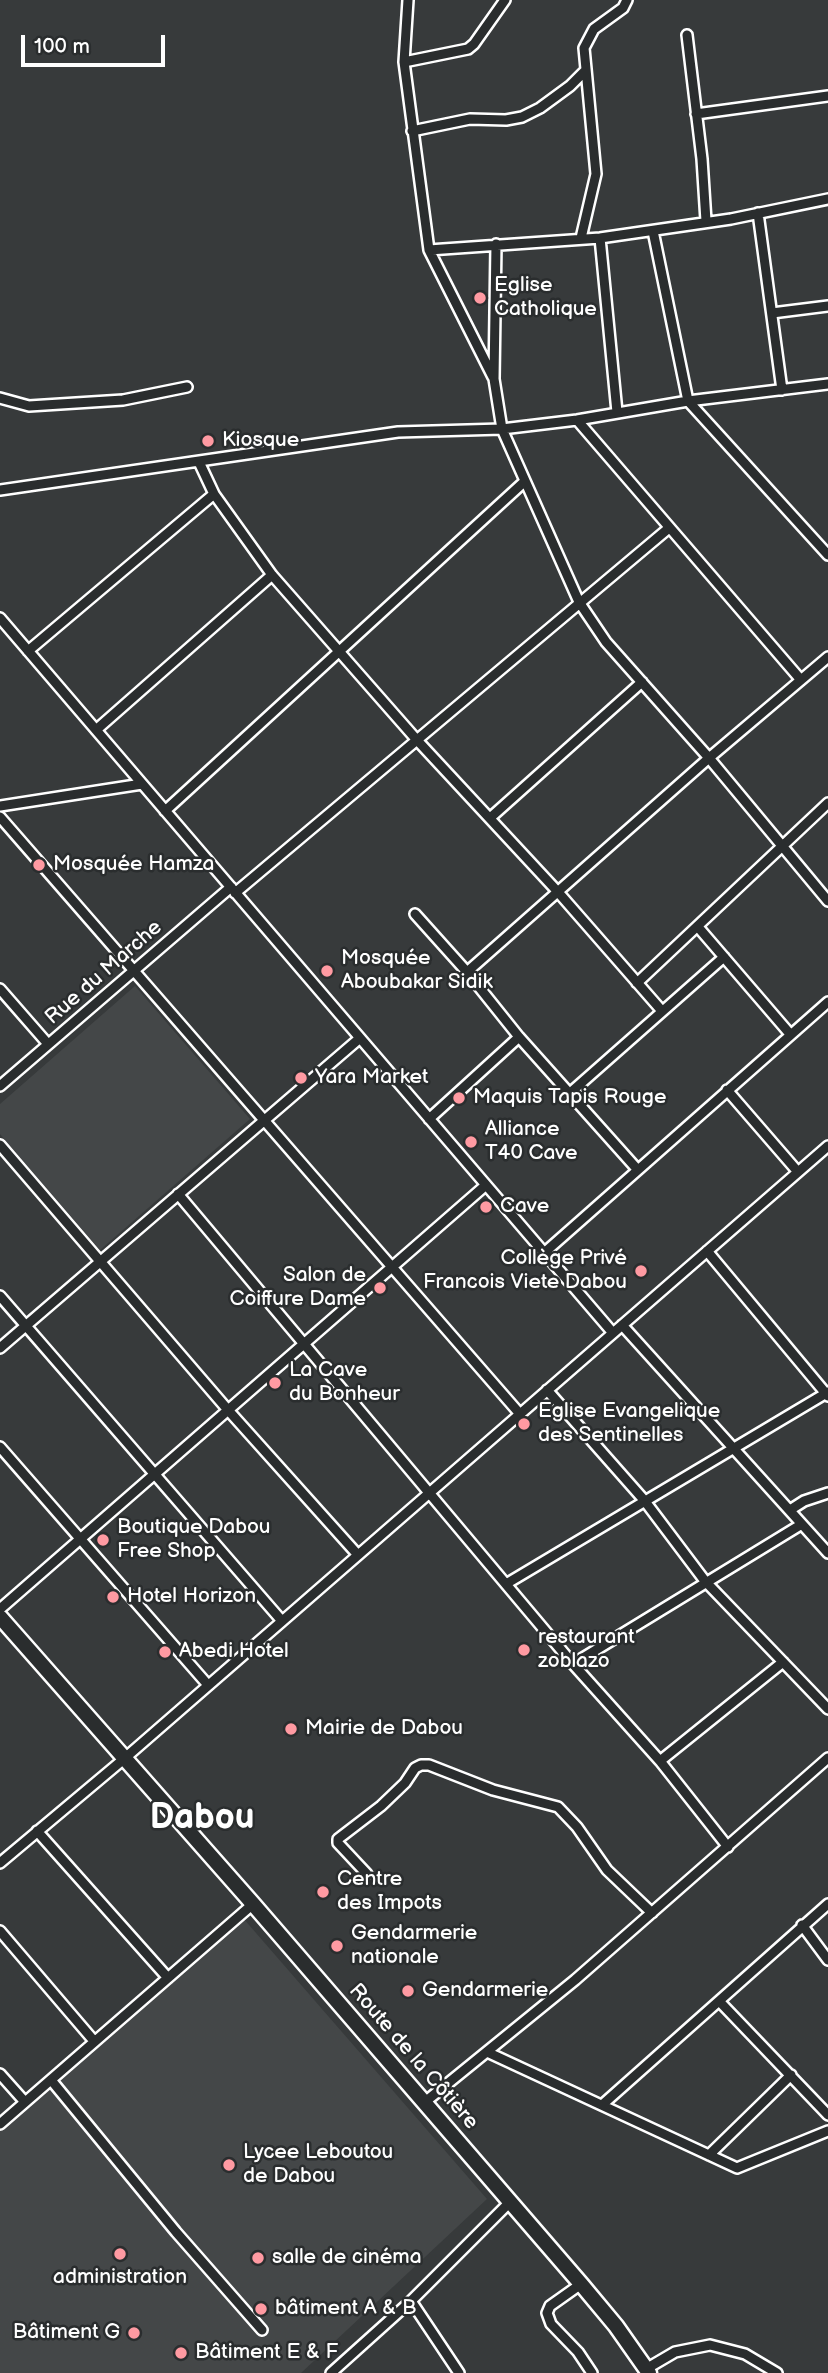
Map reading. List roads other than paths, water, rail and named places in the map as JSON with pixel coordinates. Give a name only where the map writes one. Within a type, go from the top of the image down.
[{"type":"main road","name":"Route de la Côtière","points":[[0,1617],[425,2102],[616,2326],[647,2371]]},
{"type":"street","points":[[408,0],[404,62],[429,250],[494,379]]},
{"type":"street","points":[[404,62],[468,49],[505,0]]},
{"type":"street","points":[[581,238],[596,174],[584,48],[594,29],[623,8],[627,0]]},
{"type":"street","points":[[687,35],[706,221]]},
{"type":"street","points":[[412,131],[470,120],[522,117],[540,108],[585,71]]},
{"type":"street","points":[[695,114],[828,96]]},
{"type":"street","points":[[429,250],[600,238],[732,219],[828,199]]},
{"type":"street","points":[[758,213],[782,390]]},
{"type":"street","points":[[653,231],[688,401],[828,555]]},
{"type":"street","points":[[600,238],[617,412]]},
{"type":"street","points":[[496,244],[494,379],[502,429],[579,602],[606,642],[709,758],[828,901]]},
{"type":"street","points":[[772,313],[828,306]]},
{"type":"street","points":[[0,490],[398,432],[502,429],[577,420],[688,401],[828,384]]},
{"type":"street","points":[[0,398],[29,406],[123,400],[187,387]]},
{"type":"street","points":[[577,420],[801,680]]},
{"type":"street","points":[[200,462],[214,494],[272,575],[662,1011]]},
{"type":"street","points":[[165,811],[524,482]]},
{"type":"street","points":[[28,651],[214,494]]},
{"type":"street","name":"Rue du Marche","points":[[0,1086],[134,971],[669,528]]},
{"type":"street","points":[[96,730],[272,575]]},
{"type":"street","points":[[0,618],[613,1333]]},
{"type":"street","points":[[467,972],[709,758],[828,657]]},
{"type":"street","points":[[490,818],[642,682]]},
{"type":"street","points":[[0,806],[142,783]]},
{"type":"street","points":[[637,983],[828,803]]},
{"type":"street","points":[[0,817],[520,1414]]},
{"type":"street","points":[[415,914],[467,972],[519,1037],[638,1169]]},
{"type":"street","points":[[698,927],[790,1034]]},
{"type":"street","points":[[570,1093],[724,957]]},
{"type":"street","points":[[0,989],[48,1044]]},
{"type":"street","points":[[544,1253],[828,1002]]},
{"type":"street","points":[[429,1119],[519,1037]]},
{"type":"street","points":[[0,1348],[360,1038]]},
{"type":"street","points":[[727,1090],[798,1172]]},
{"type":"street","points":[[0,1145],[228,1410],[358,1555]]},
{"type":"street","points":[[0,1863],[125,1758],[828,1146]]},
{"type":"street","points":[[0,1609],[486,1185]]},
{"type":"street","points":[[178,1194],[573,1664],[660,1761],[728,1847]]},
{"type":"street","points":[[506,1584],[827,1394],[707,1251]]},
{"type":"street","points":[[0,1296],[282,1621]]},
{"type":"street","points":[[622,1325],[828,1553]]},
{"type":"street","points":[[547,1390],[644,1500],[705,1581],[828,1709]]},
{"type":"street","points":[[0,1447],[208,1685]]},
{"type":"street","points":[[790,1510],[804,1501],[828,1493]]},
{"type":"street","points":[[573,1664],[802,1524]]},
{"type":"street","points":[[660,1761],[783,1662]]},
{"type":"street","points":[[425,2102],[652,1913],[828,1758]]},
{"type":"street","points":[[367,1874],[338,1843],[338,1839],[382,1806],[405,1783],[415,1768],[429,1765],[493,1790],[558,1807],[577,1827],[607,1870],[652,1913]]},
{"type":"street","points":[[37,1831],[168,1978]]},
{"type":"street","points":[[0,2124],[253,1904]]},
{"type":"street","points":[[602,2105],[828,1904]]},
{"type":"street","points":[[802,1926],[828,1960]]},
{"type":"street","points":[[0,1931],[94,2041]]},
{"type":"street","points":[[719,2001],[828,2115]]},
{"type":"street","points":[[487,2052],[737,2168],[828,2131]]},
{"type":"street","points":[[0,2074],[25,2102]]},
{"type":"street","points":[[709,2155],[791,2076]]},
{"type":"street","points":[[51,2080],[176,2232],[262,2330]]},
{"type":"street","points":[[331,2373],[411,2301],[510,2202]]},
{"type":"street","points":[[581,2284],[550,2306],[547,2313],[551,2324],[592,2373]]},
{"type":"street","points":[[411,2301],[459,2373]]},
{"type":"street","points":[[647,2371],[674,2352],[709,2344],[746,2354],[777,2373]]},
{"type":"place","name":"Eglise Catholique","points":[[480,298]]},
{"type":"place","name":"Kiosque","points":[[208,441]]},
{"type":"place","name":"Mosquée Hamza","points":[[39,865]]},
{"type":"place","name":"Mosquée Aboubakar Sidik","points":[[327,971]]},
{"type":"place","name":"Yara Market","points":[[301,1078]]},
{"type":"place","name":"Maquis Tapis Rouge","points":[[459,1098]]},
{"type":"place","name":"Alliance T40 Cave","points":[[471,1142]]},
{"type":"place","name":"Cave","points":[[486,1207]]},
{"type":"place","name":"Collège Privé Francois Viete Dabou","points":[[641,1271]]},
{"type":"place","name":"Salon de Coiffure Dame","points":[[380,1288]]},
{"type":"place","name":"La Cave du Bonheur","points":[[275,1383]]},
{"type":"place","name":"Eglise Evangelique des Sentinelles","points":[[524,1424]]},
{"type":"place","name":"Boutique Dabou Free Shop","points":[[103,1540]]},
{"type":"place","name":"Hotel Horizon","points":[[113,1597]]},
{"type":"place","name":"restaurant zoblazo","points":[[524,1650]]},
{"type":"place","name":"Abedi Hotel","points":[[165,1652]]},
{"type":"place","name":"Mairie de Dabou","points":[[291,1729]]},
{"type":"place","name":"Centre des Impots","points":[[323,1892]]},
{"type":"place","name":"Gendarmerie nationale","points":[[337,1946]]},
{"type":"place","name":"Gendarmerie","points":[[408,1991]]},
{"type":"place","name":"Lycee Leboutou de Dabou","points":[[229,2165]]},
{"type":"place","name":"administration","points":[[120,2254]]},
{"type":"place","name":"salle de cinéma","points":[[258,2258]]},
{"type":"place","name":"bâtiment A & B","points":[[261,2309]]},
{"type":"place","name":"Bâtiment G","points":[[134,2333]]},
{"type":"place","name":"Bâtiment E & F","points":[[181,2353]]},
{"type":"district","name":"Dabou","points":[[202,1819]]}]
